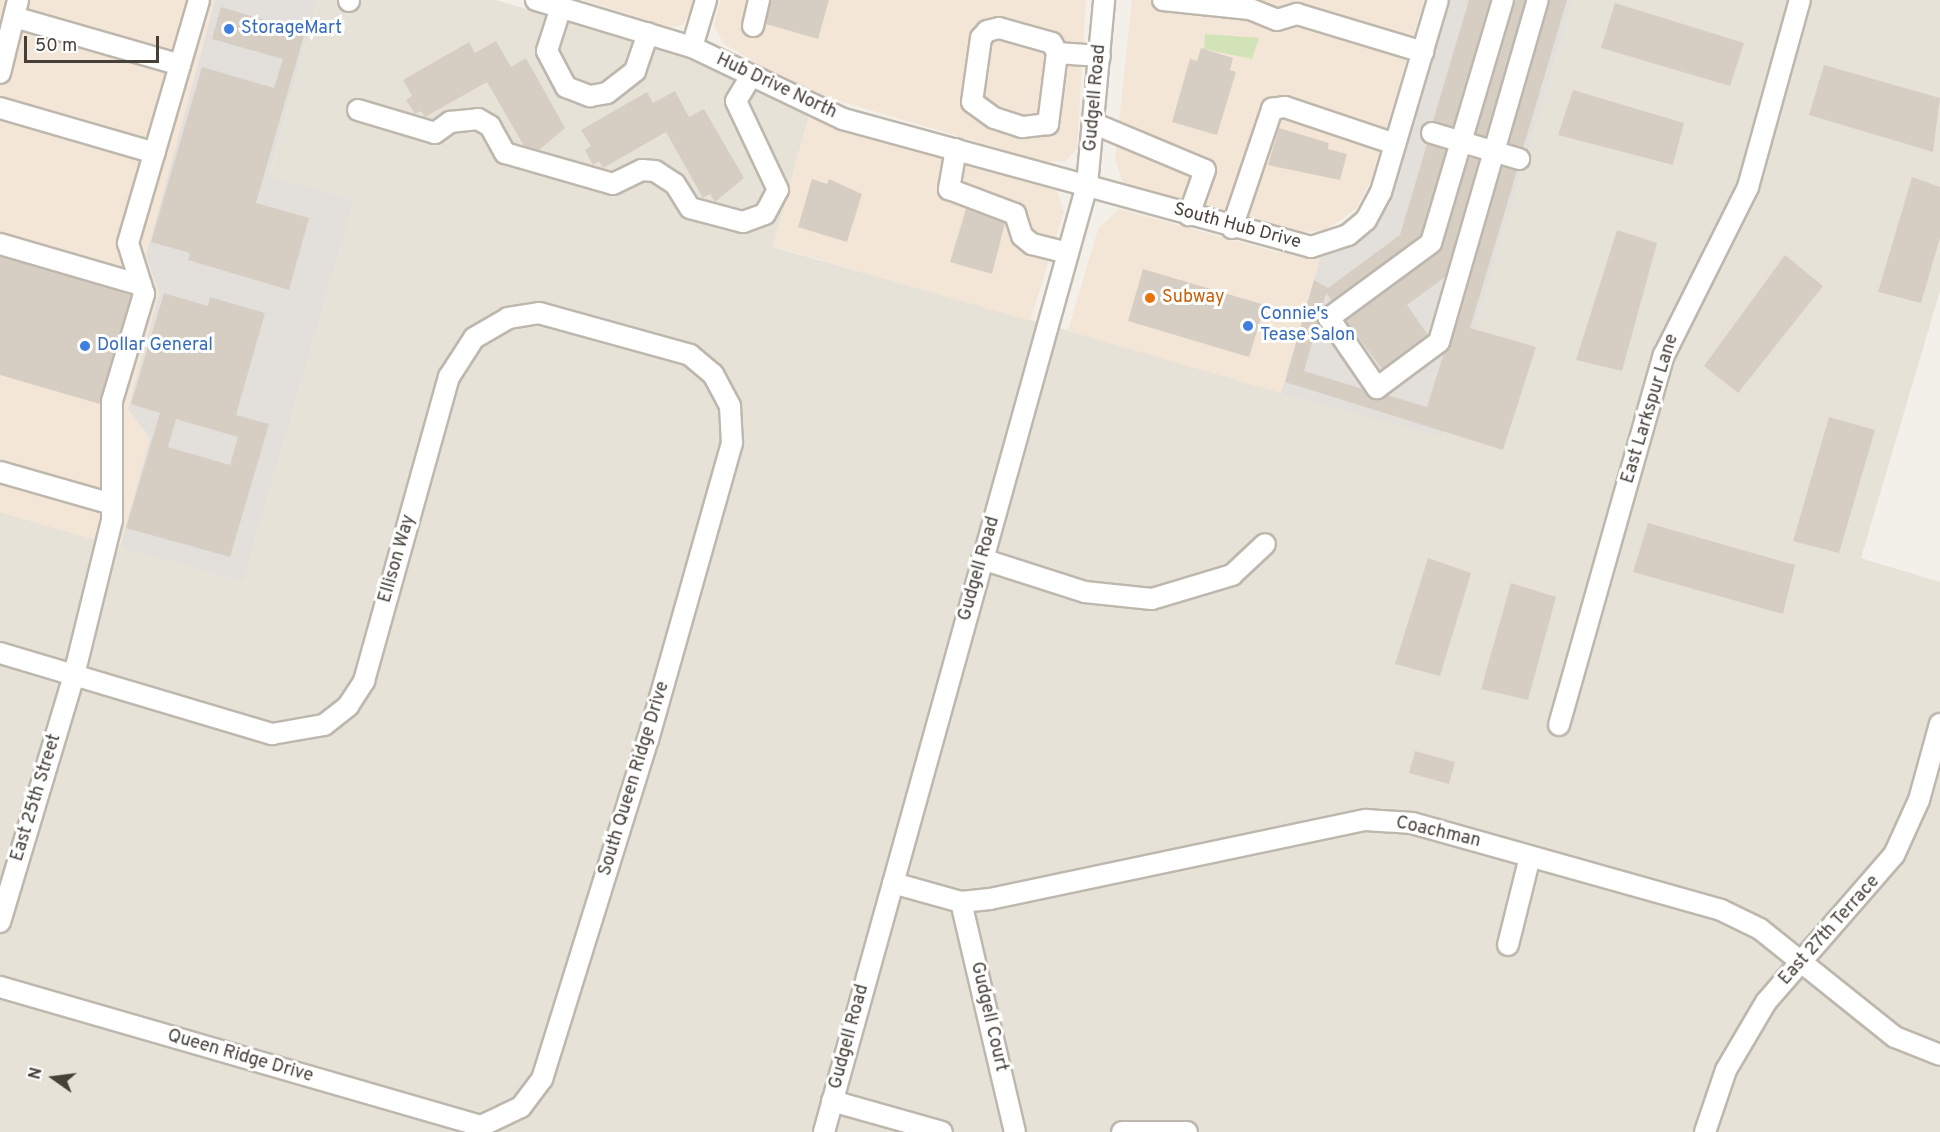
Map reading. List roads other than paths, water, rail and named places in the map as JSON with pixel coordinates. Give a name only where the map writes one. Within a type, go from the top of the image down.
[{"type":"street","points":[[141,285],[129,243],[199,0]]},
{"type":"street","name":"Hub Drive North","points":[[536,0],[693,47],[843,119],[1087,184]]},
{"type":"street","points":[[693,47],[706,0]]},
{"type":"street","points":[[753,26],[759,0]]},
{"type":"street","name":"Gudgell Road","points":[[824,1132],[1087,184],[1095,124],[1104,0]]},
{"type":"street","points":[[1163,0],[1252,4],[1277,20],[1297,14],[1423,52]]},
{"type":"street","name":"South Hub Drive","points":[[1087,184],[1293,246],[1311,247],[1348,235],[1366,220],[1381,192],[1438,0]]},
{"type":"street","points":[[1503,0],[1431,243],[1329,318],[1377,388],[1438,342],[1538,0]]},
{"type":"street","name":"East Larkspur Lane","points":[[1558,725],[1664,355],[1748,187],[1800,0]]},
{"type":"street","points":[[561,7],[547,51],[566,87],[590,96],[607,93],[635,71],[648,33]]},
{"type":"street","points":[[0,73],[16,9],[180,65]]},
{"type":"street","points":[[999,28],[1052,43],[1057,53],[1048,124],[1022,127],[994,118],[972,102],[981,38],[987,31],[999,28]]},
{"type":"street","points":[[1057,53],[1100,56]]},
{"type":"street","points":[[358,110],[435,133],[450,122],[478,119],[490,126],[505,153],[613,184],[642,170],[655,171],[675,184],[690,208],[743,222],[765,214],[778,190],[736,101],[751,76]]},
{"type":"street","points":[[1232,228],[1272,109],[1285,107],[1395,144]]},
{"type":"street","points":[[0,108],[155,153]]},
{"type":"street","points":[[1095,124],[1205,170],[1189,215]]},
{"type":"street","points":[[1432,134],[1519,159]]},
{"type":"street","points":[[956,149],[949,189],[1015,214],[1023,236],[1032,244],[1068,254]]},
{"type":"street","points":[[0,244],[141,285]]},
{"type":"street","name":"East 25th Street","points":[[0,922],[74,675],[112,504],[112,402],[144,294],[141,285]]},
{"type":"street","name":"Ellison Way","points":[[0,653],[272,734],[324,725],[348,706],[364,681],[449,377],[474,338],[508,318],[539,313],[690,355],[713,374],[728,400]]},
{"type":"street","name":"South Queen Ridge Drive","points":[[481,1126],[521,1107],[542,1079],[732,443],[728,400]]},
{"type":"street","points":[[0,472],[112,504]]},
{"type":"street","points":[[982,559],[1085,592],[1152,599],[1232,575],[1265,543]]},
{"type":"street","name":"East 27th Terrace","points":[[1705,1132],[1746,1032],[1801,961],[1881,876],[1894,855],[1918,800],[1940,723]]},
{"type":"street","name":"Coachman","points":[[893,883],[961,902],[1366,820],[1412,823],[1721,910],[1760,929],[1895,1037],[1940,1055]]},
{"type":"street","points":[[1508,945],[1530,856]]},
{"type":"street","name":"Gudgell Court","points":[[961,902],[1015,1132]]},
{"type":"street","name":"Queen Ridge Drive","points":[[0,987],[481,1126]]},
{"type":"street","points":[[832,1101],[942,1132]]},
{"type":"street","points":[[1122,1132],[1187,1132]]},
{"type":"place","name":"StorageMart","points":[[229,29]]},
{"type":"place","name":"Subway","points":[[1150,298]]},
{"type":"place","name":"Connie's Tease Salon","points":[[1248,326]]},
{"type":"place","name":"Dollar General","points":[[85,346]]}]
